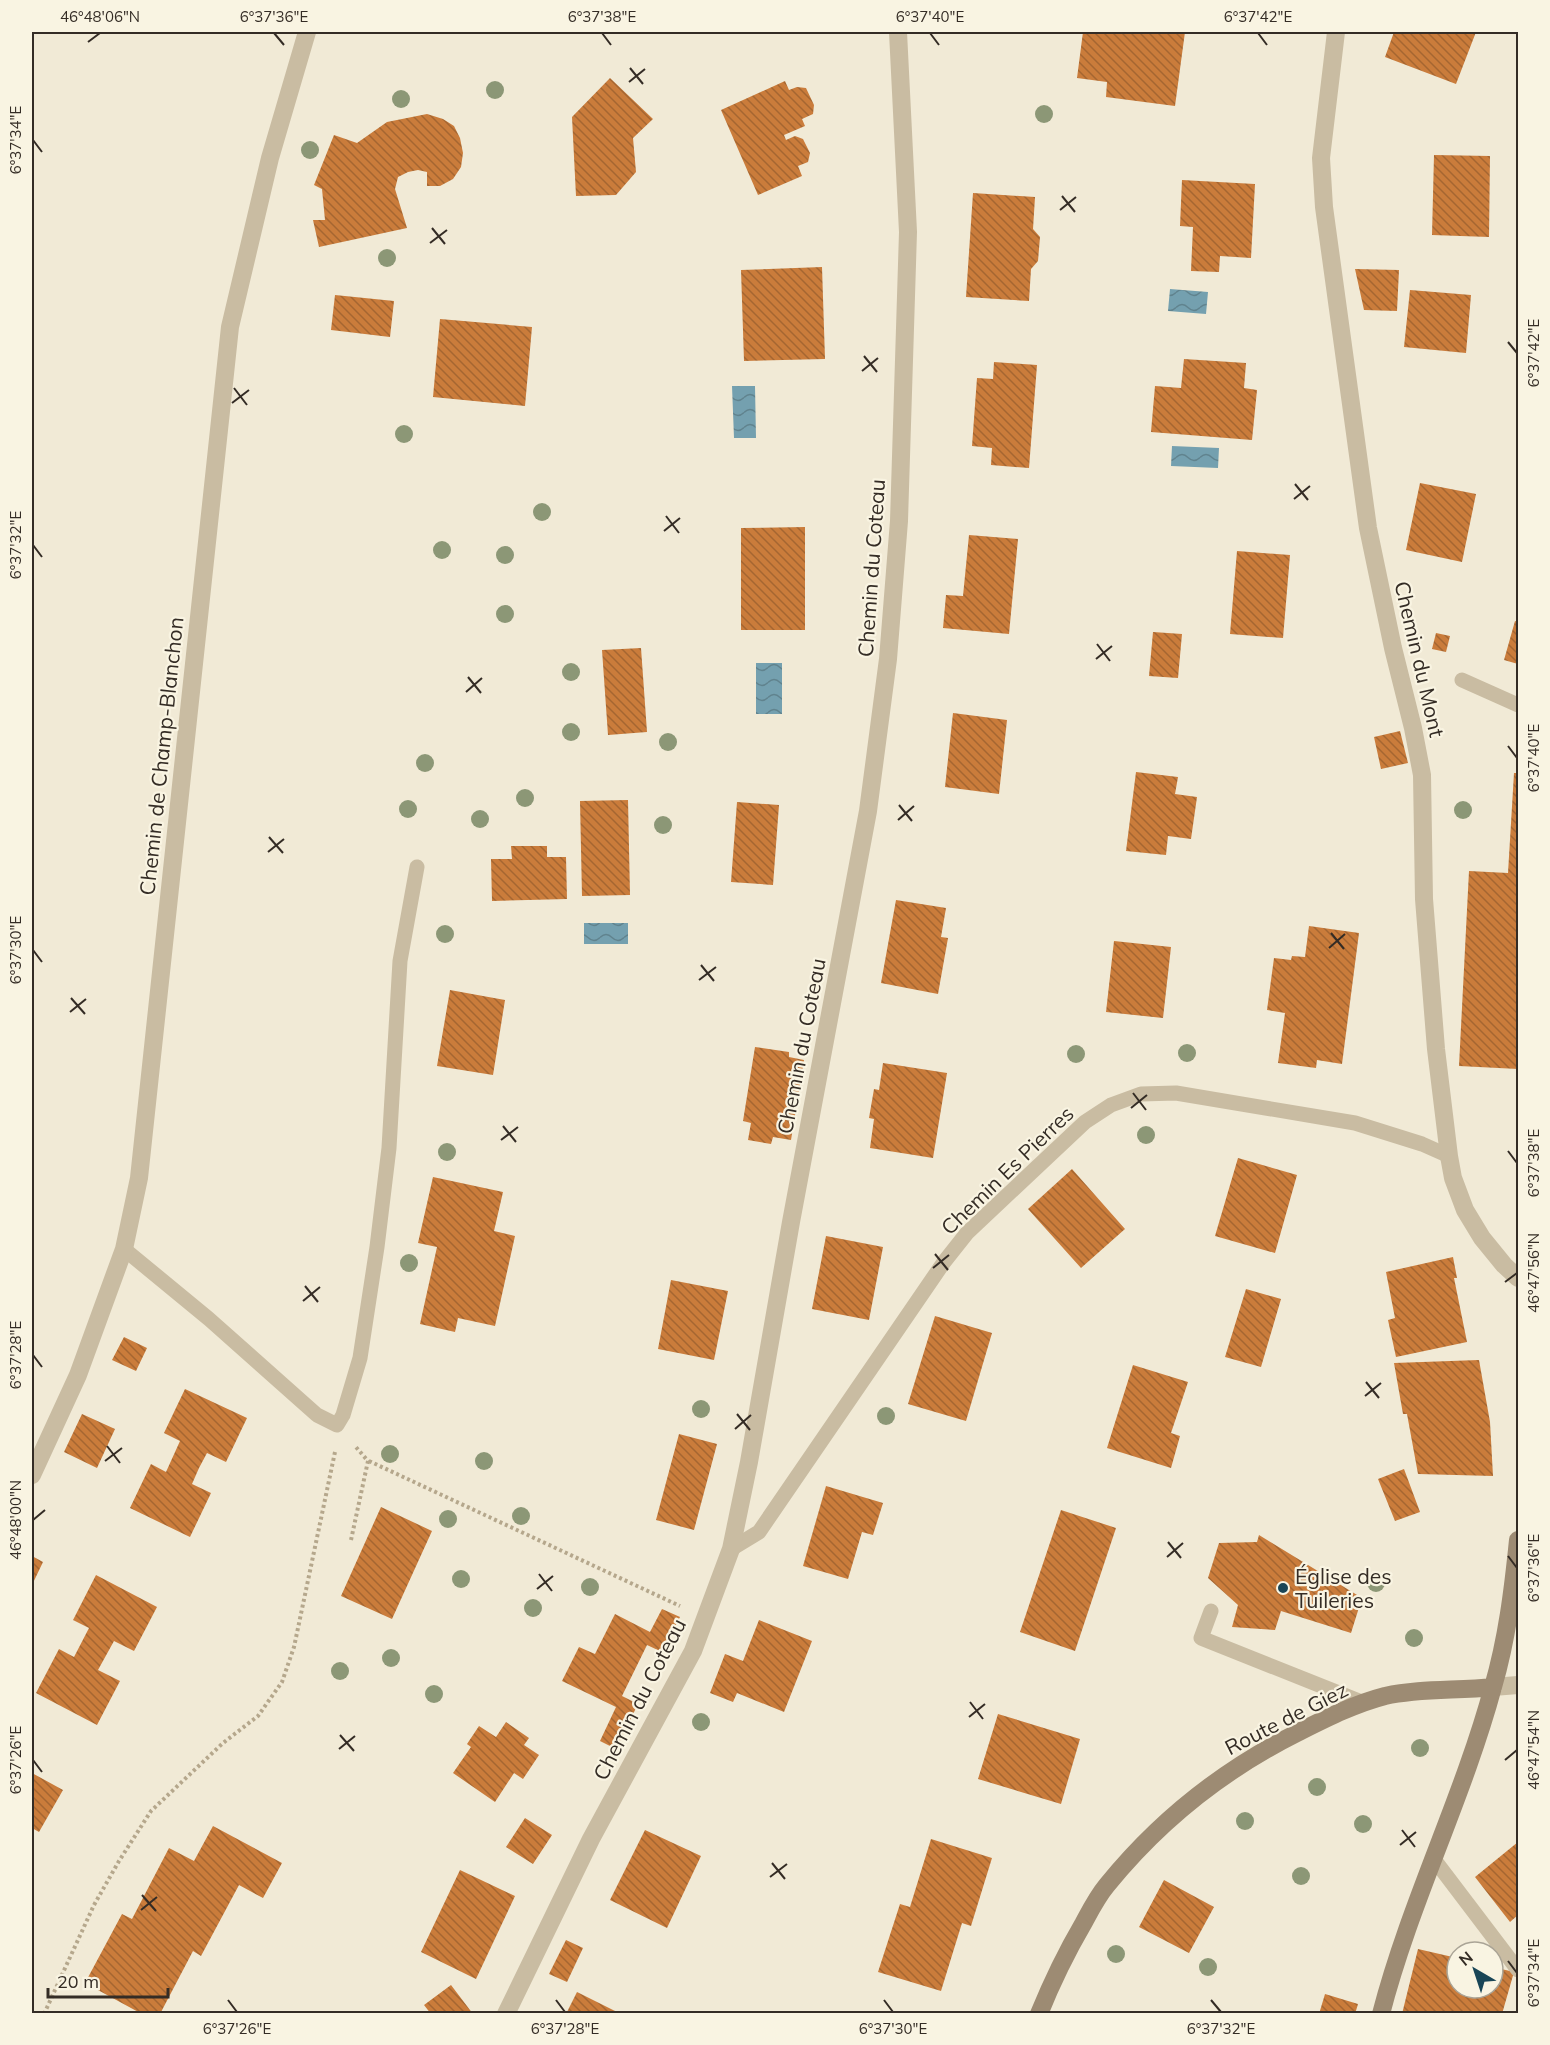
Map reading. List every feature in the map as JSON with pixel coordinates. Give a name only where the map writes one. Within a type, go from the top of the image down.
[{"type":"street","name":"Chemin de Champ-Blanchon","points":[[32,1475],[78,1375],[124,1249],[139,1178],[230,327],[270,158],[307,32]]},
{"type":"street","name":"Chemin du Coteau","points":[[506,2013],[591,1839],[693,1650],[732,1549],[868,811],[888,659],[899,521],[908,232],[898,32]]},
{"type":"street","name":"Chemin du Mont","points":[[1336,32],[1321,158],[1324,207],[1368,528],[1422,775],[1424,899],[1436,1049],[1449,1156],[1453,1178],[1465,1210],[1482,1238],[1518,1278]]},
{"type":"street","points":[[1381,2013],[1408,1926],[1472,1754],[1493,1687],[1510,1614],[1518,1540]]},
{"type":"street","points":[[1493,1687],[1518,1685]]},
{"type":"street","name":"Route de Giez","points":[[1039,2013],[1066,1952],[1106,1886],[1167,1819],[1210,1785],[1242,1763],[1300,1731],[1364,1702],[1386,1696],[1430,1690],[1493,1687]]},
{"type":"lane","points":[[1462,680],[1518,705]]},
{"type":"lane","points":[[124,1249],[209,1318],[317,1415],[337,1425],[343,1415],[360,1358],[373,1270],[389,1148],[400,961],[417,867]]},
{"type":"lane","name":"Chemin Es Pierres","points":[[732,1549],[759,1532],[944,1262],[967,1233],[1085,1122],[1111,1105],[1141,1094],[1176,1093],[1355,1123],[1422,1144],[1449,1156]]},
{"type":"lane","points":[[1211,1611],[1201,1638],[1364,1702]]},
{"type":"lane","points":[[1432,1858],[1518,1970]]},
{"type":"path","points":[[337,1425],[368,1461],[685,1608]]},
{"type":"path","points":[[44,2013],[94,1905],[151,1811],[223,1743],[258,1716],[282,1682],[294,1647],[336,1445],[337,1425]]},
{"type":"path","points":[[351,1540],[368,1461]]},
{"type":"water","points":[[1170,289],[1208,292],[1206,314],[1168,311]]},
{"type":"water","points":[[732,386],[755,386],[756,438],[734,438]]},
{"type":"water","points":[[1172,446],[1219,448],[1218,468],[1171,466]]},
{"type":"water","points":[[756,663],[782,663],[782,714],[756,714]]},
{"type":"water","points":[[584,923],[628,923],[628,944],[584,944]]},
{"type":"building","points":[[1083,32],[1185,32],[1175,106],[1106,97],[1107,82],[1077,78]]},
{"type":"building","points":[[1394,32],[1476,32],[1456,84],[1385,57]]},
{"type":"building","points":[[610,78],[653,119],[633,138],[636,172],[616,195],[576,196],[572,117]]},
{"type":"building","points":[[785,81],[789,90],[797,87],[806,88],[814,105],[813,114],[802,119],[805,126],[784,135],[786,140],[795,136],[803,139],[810,153],[808,162],[798,166],[802,176],[758,195],[721,110]]},
{"type":"building","points":[[427,114],[443,119],[454,126],[460,138],[463,153],[461,167],[453,179],[440,186],[427,186],[427,172],[418,170],[398,177],[395,189],[407,228],[319,247],[313,220],[325,220],[322,189],[314,185],[334,135],[357,143],[387,122]]},
{"type":"building","points":[[1434,155],[1490,156],[1489,237],[1432,235]]},
{"type":"building","points":[[1182,180],[1255,184],[1251,258],[1220,256],[1219,272],[1191,271],[1193,227],[1180,226]]},
{"type":"building","points":[[973,193],[1035,197],[1033,229],[1040,237],[1038,261],[1031,269],[1029,301],[966,297]]},
{"type":"building","points":[[822,267],[825,359],[744,361],[741,270]]},
{"type":"building","points":[[1355,269],[1399,270],[1397,311],[1364,310]]},
{"type":"building","points":[[1410,290],[1471,295],[1466,353],[1404,347]]},
{"type":"building","points":[[335,295],[394,301],[390,337],[331,330]]},
{"type":"building","points":[[440,319],[532,327],[525,406],[433,397]]},
{"type":"building","points":[[1184,359],[1246,363],[1244,388],[1257,390],[1252,440],[1151,432],[1155,386],[1181,388]]},
{"type":"building","points":[[994,362],[1037,365],[1029,468],[991,465],[992,448],[972,446],[977,378],[993,379]]},
{"type":"building","points":[[1420,483],[1476,494],[1462,562],[1406,550]]},
{"type":"building","points":[[805,527],[805,630],[741,630],[741,528]]},
{"type":"building","points":[[969,535],[1018,539],[1009,634],[943,628],[946,595],[963,596]]},
{"type":"building","points":[[1237,551],[1290,555],[1283,638],[1230,634]]},
{"type":"building","points":[[1515,621],[1518,622],[1518,664],[1504,660]]},
{"type":"building","points":[[1153,632],[1182,634],[1178,678],[1149,676]]},
{"type":"building","points":[[1436,633],[1450,636],[1446,652],[1432,649]]},
{"type":"building","points":[[641,648],[647,732],[608,735],[602,650]]},
{"type":"building","points":[[953,713],[1007,720],[999,794],[945,787]]},
{"type":"building","points":[[1400,731],[1408,763],[1381,769],[1374,737]]},
{"type":"building","points":[[1136,772],[1178,777],[1175,794],[1197,797],[1191,839],[1168,836],[1166,855],[1126,851]]},
{"type":"building","points":[[1514,773],[1518,773],[1518,1069],[1459,1066],[1469,871],[1508,873]]},
{"type":"building","points":[[628,800],[630,895],[582,896],[580,801]]},
{"type":"building","points":[[737,802],[779,805],[773,885],[731,882]]},
{"type":"building","points":[[511,846],[547,846],[547,857],[566,857],[567,899],[492,901],[491,859],[512,859]]},
{"type":"building","points":[[896,900],[946,908],[941,937],[948,938],[938,994],[881,983]]},
{"type":"building","points":[[1309,926],[1359,933],[1342,1064],[1317,1060],[1316,1068],[1278,1063],[1285,1013],[1267,1010],[1274,958],[1291,960],[1292,956],[1305,957]]},
{"type":"building","points":[[1114,941],[1171,947],[1163,1018],[1106,1012]]},
{"type":"building","points":[[450,990],[505,1000],[493,1075],[437,1066]]},
{"type":"building","points":[[755,1047],[789,1052],[789,1057],[804,1060],[791,1140],[773,1137],[771,1144],[748,1140],[751,1123],[743,1121]]},
{"type":"building","points":[[883,1063],[947,1073],[933,1158],[870,1148],[874,1119],[869,1118],[874,1089],[879,1090]]},
{"type":"building","points":[[1238,1158],[1297,1175],[1275,1253],[1215,1236]]},
{"type":"building","points":[[1072,1169],[1125,1229],[1081,1268],[1028,1209]]},
{"type":"building","points":[[433,1177],[503,1192],[494,1231],[515,1236],[495,1326],[458,1318],[455,1332],[420,1324],[437,1247],[418,1243]]},
{"type":"building","points":[[826,1236],[883,1247],[869,1320],[812,1309]]},
{"type":"building","points":[[1453,1257],[1457,1278],[1454,1278],[1467,1342],[1396,1357],[1388,1320],[1395,1318],[1386,1272]]},
{"type":"building","points":[[671,1280],[728,1291],[714,1360],[658,1349]]},
{"type":"building","points":[[1246,1289],[1281,1299],[1261,1367],[1225,1357]]},
{"type":"building","points":[[935,1316],[992,1333],[966,1421],[908,1404]]},
{"type":"building","points":[[124,1337],[147,1348],[136,1371],[112,1360]]},
{"type":"building","points":[[1479,1360],[1490,1422],[1493,1476],[1418,1474],[1407,1414],[1403,1414],[1394,1363]]},
{"type":"building","points":[[1133,1365],[1188,1382],[1171,1433],[1180,1436],[1171,1468],[1107,1448]]},
{"type":"building","points":[[185,1389],[247,1418],[226,1462],[207,1453],[199,1468],[192,1484],[211,1493],[190,1537],[130,1508],[151,1464],[166,1472],[180,1441],[164,1433]]},
{"type":"building","points":[[82,1414],[115,1429],[97,1468],[64,1452]]},
{"type":"building","points":[[679,1434],[717,1444],[694,1530],[656,1520]]},
{"type":"building","points":[[1404,1469],[1420,1512],[1395,1521],[1378,1479]]},
{"type":"building","points":[[826,1486],[883,1503],[873,1535],[862,1532],[848,1579],[803,1566]]},
{"type":"building","points":[[381,1507],[432,1531],[392,1619],[341,1596]]},
{"type":"building","points":[[1061,1510],[1116,1528],[1075,1651],[1020,1632]]},
{"type":"building","name":"Église des Tuileries","points":[[1259,1535],[1362,1598],[1351,1633],[1281,1611],[1275,1630],[1232,1627],[1238,1605],[1208,1578],[1219,1543],[1257,1542]]},
{"type":"building","points":[[32,1556],[43,1562],[32,1585]]},
{"type":"building","points":[[96,1575],[157,1607],[134,1651],[114,1641],[98,1670],[120,1681],[97,1725],[36,1693],[59,1649],[74,1657],[89,1628],[73,1620]]},
{"type":"building","points":[[662,1609],[680,1617],[662,1652],[647,1645],[622,1696],[638,1704],[616,1749],[600,1741],[616,1707],[562,1681],[579,1647],[595,1654],[615,1614],[650,1632]]},
{"type":"building","points":[[759,1620],[812,1641],[784,1712],[737,1693],[733,1702],[710,1693],[725,1654],[743,1661]]},
{"type":"building","points":[[998,1714],[1080,1739],[1061,1804],[978,1779]]},
{"type":"building","points":[[506,1722],[529,1738],[524,1745],[539,1755],[523,1779],[514,1773],[495,1802],[453,1773],[471,1747],[467,1744],[479,1726],[496,1737]]},
{"type":"building","points":[[32,1773],[63,1790],[39,1832],[32,1828]]},
{"type":"building","points":[[525,1818],[552,1835],[533,1864],[506,1847]]},
{"type":"building","points":[[213,1826],[282,1863],[263,1898],[239,1885],[201,1956],[193,1951],[160,2014],[142,2014],[85,1983],[122,1914],[132,1919],[169,1848],[194,1861]]},
{"type":"building","points":[[645,1830],[701,1856],[667,1928],[610,1900]]},
{"type":"building","points":[[931,1839],[992,1858],[971,1926],[962,1923],[941,1991],[878,1972],[900,1904],[910,1907]]},
{"type":"building","points":[[1518,1842],[1518,1915],[1510,1922],[1475,1877]]},
{"type":"building","points":[[460,1870],[515,1896],[476,1979],[421,1952]]},
{"type":"building","points":[[1164,1880],[1214,1907],[1189,1953],[1139,1927]]},
{"type":"building","points":[[566,1940],[583,1948],[567,1982],[549,1974]]},
{"type":"building","points":[[1418,1949],[1445,1955],[1445,2000],[1505,2000],[1505,1970],[1514,1972],[1502,2014],[1402,2014]]},
{"type":"building","points":[[451,1985],[473,2014],[431,2014],[424,2005]]},
{"type":"building","points":[[577,1992],[621,2014],[566,2014]]},
{"type":"building","points":[[1325,1994],[1358,2004],[1355,2014],[1319,2014]]},
{"type":"place","name":"Église des Tuileries","points":[[1283,1588]]}]
